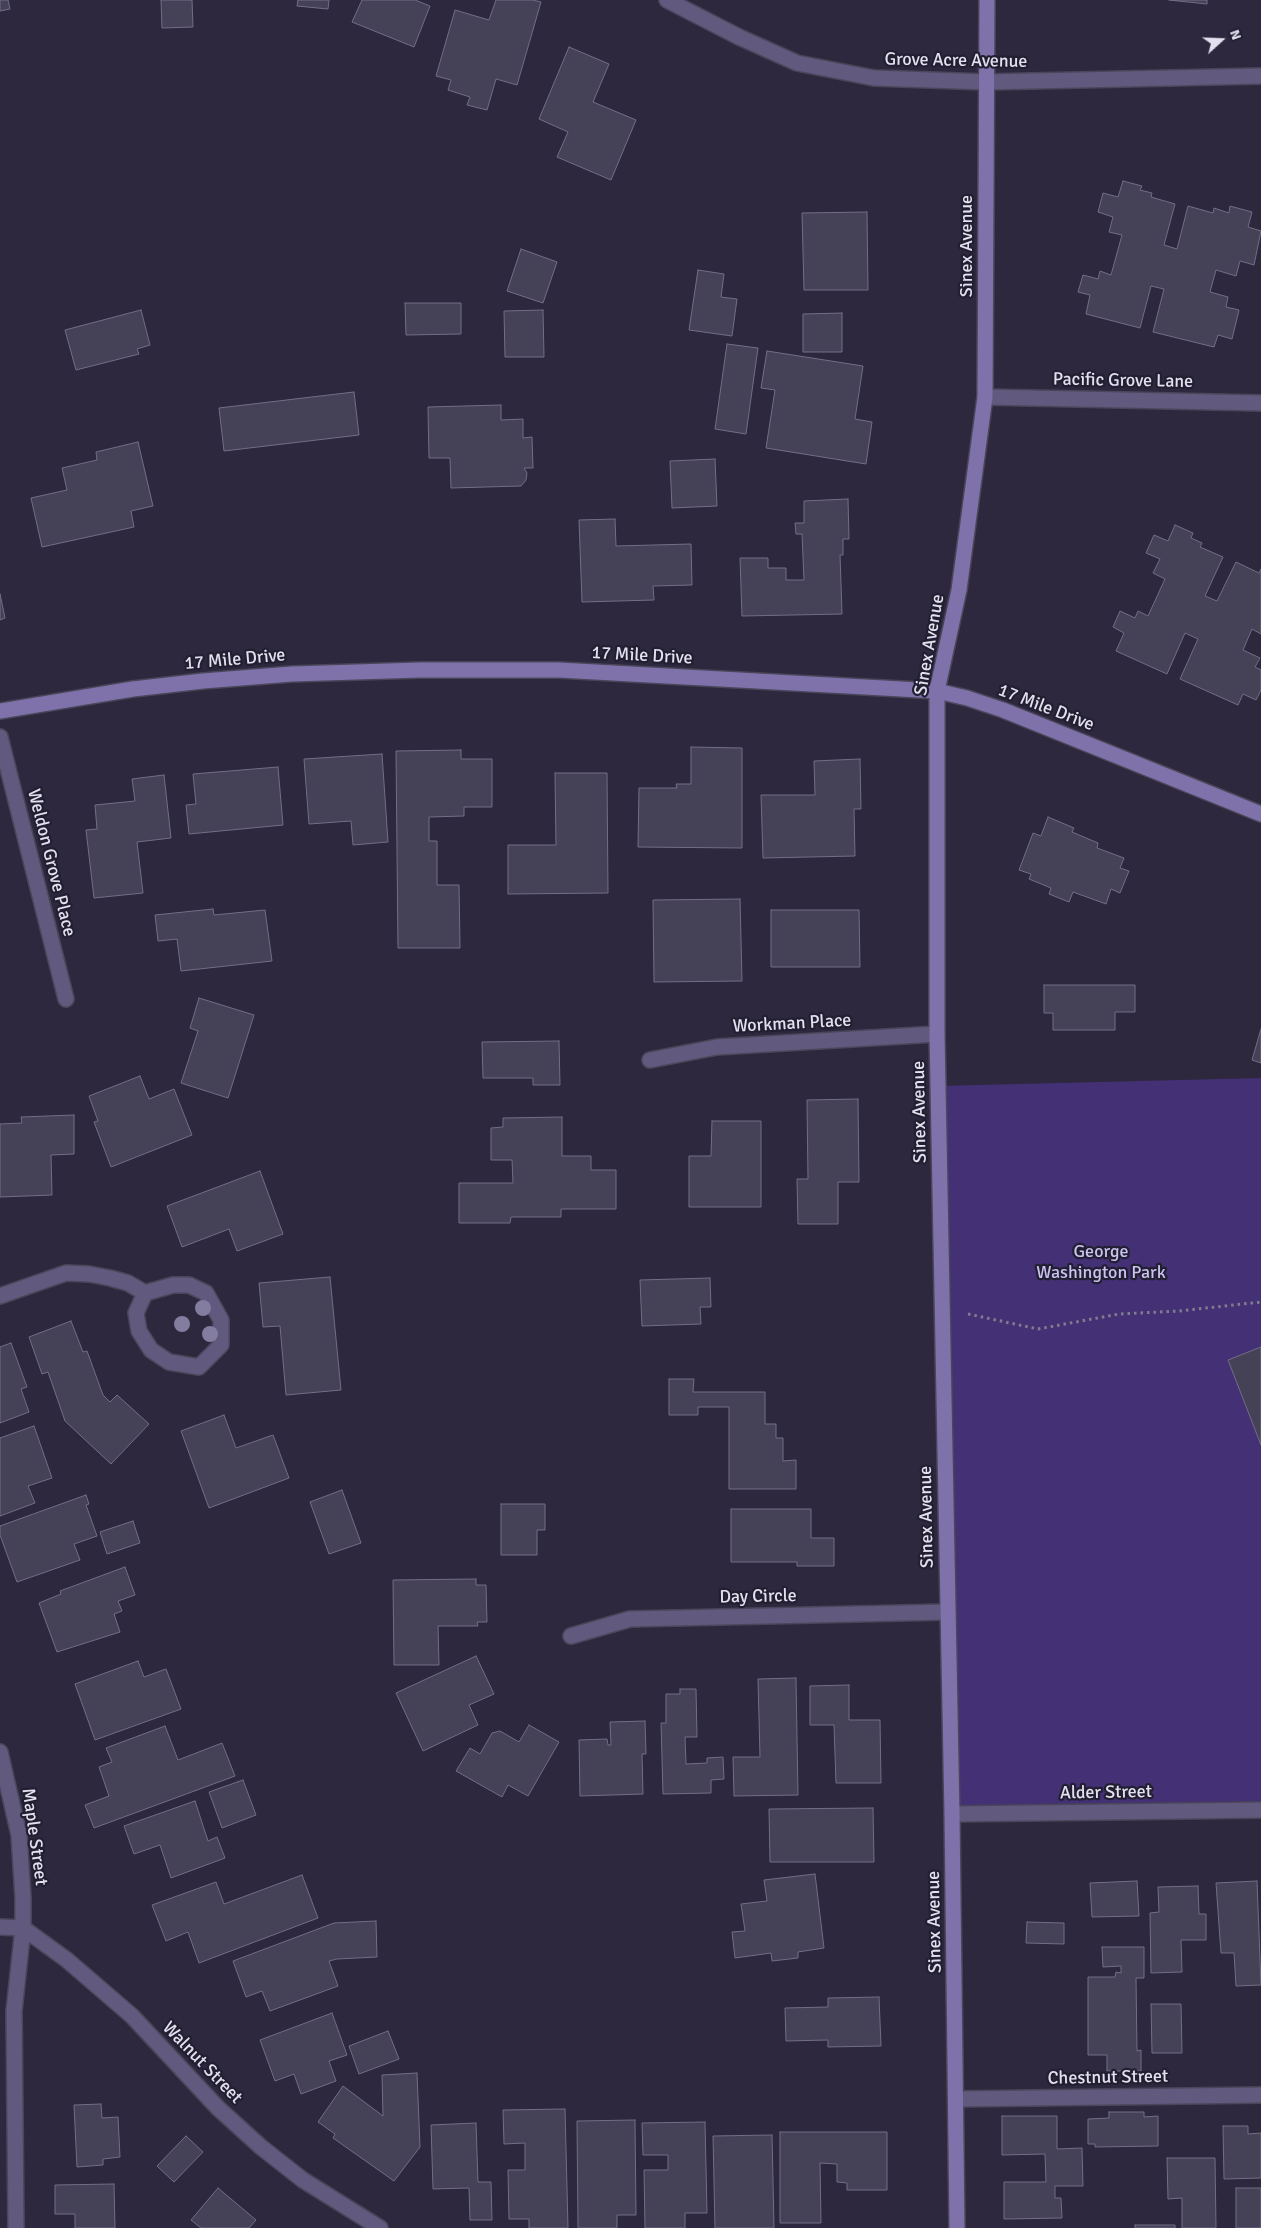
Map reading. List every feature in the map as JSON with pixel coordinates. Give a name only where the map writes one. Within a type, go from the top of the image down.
[{"type":"street","name":"Grove Acre Avenue","points":[[667,0],[739,37],[797,63],[874,78],[986,82],[1261,76]]},
{"type":"street","name":"Sinex Avenue","points":[[957,2228],[952,1814],[937,1034],[937,691],[959,590],[985,397],[987,0]]},
{"type":"street","name":"Pacific Grove Lane","points":[[985,397],[1261,403]]},
{"type":"street","name":"17 Mile Drive","points":[[0,711],[132,689],[194,682],[292,674],[420,670],[559,670],[937,691],[1004,710],[1261,814]]},
{"type":"street","name":"Weldon Grove Place","points":[[0,737],[66,999]]},
{"type":"street","name":"Workman Place","points":[[650,1060],[718,1047],[937,1034]]},
{"type":"street","points":[[0,1296],[66,1273],[90,1274],[110,1278],[128,1283],[145,1293],[189,1285],[206,1293],[221,1320],[221,1345],[199,1367],[168,1362],[151,1350],[139,1331],[136,1313],[145,1293]]},
{"type":"street","name":"Day Circle","points":[[571,1636],[630,1619],[947,1612]]},
{"type":"street","name":"Maple Street","points":[[0,1752],[18,1835],[23,1928],[14,2011],[16,2228]]},
{"type":"street","name":"Alder Street","points":[[952,1814],[1261,1810]]},
{"type":"street","points":[[0,1928],[23,1928]]},
{"type":"street","name":"Walnut Street","points":[[23,1928],[67,1960],[126,2010],[218,2108],[261,2147],[303,2180],[380,2228]]},
{"type":"street","name":"Chestnut Street","points":[[956,2099],[1261,2095]]},
{"type":"path","points":[[943,1308],[1038,1329],[1118,1314],[1179,1311],[1261,1302]]},
{"type":"green space","name":"George Washington Park","points":[[1261,1078],[1261,1810],[952,1814],[938,1086]]},
{"type":"building","points":[[0,0],[8,0],[10,9],[0,11]]},
{"type":"building","points":[[161,0],[192,0],[193,27],[162,28]]},
{"type":"building","points":[[298,0],[329,0],[328,9],[297,6]]},
{"type":"building","points":[[362,0],[415,0],[430,6],[414,47],[352,22]]},
{"type":"building","points":[[496,0],[533,0],[541,2],[517,85],[496,79],[487,110],[467,105],[470,97],[448,90],[451,80],[436,76],[455,10],[489,20]]},
{"type":"building","points":[[1169,0],[1207,0],[1207,4]]},
{"type":"building","points":[[569,47],[609,64],[593,102],[636,120],[611,180],[557,157],[568,132],[539,119]]},
{"type":"building","points":[[1123,181],[1142,186],[1140,190],[1152,193],[1151,197],[1175,204],[1164,245],[1177,249],[1188,206],[1213,213],[1214,208],[1229,213],[1230,206],[1252,212],[1248,227],[1261,231],[1254,265],[1240,261],[1236,276],[1216,270],[1210,292],[1228,297],[1226,307],[1239,310],[1232,339],[1218,335],[1214,347],[1153,332],[1164,289],[1151,286],[1140,328],[1086,314],[1090,295],[1078,292],[1083,275],[1098,279],[1100,271],[1111,275],[1122,235],[1109,232],[1113,217],[1098,212],[1103,193],[1118,197]]},
{"type":"building","points":[[867,212],[868,290],[804,290],[802,213]]},
{"type":"building","points":[[521,249],[557,262],[543,303],[507,291]]},
{"type":"building","points":[[698,270],[724,274],[721,297],[737,299],[732,336],[689,330]]},
{"type":"building","points":[[405,303],[461,303],[461,334],[406,335]]},
{"type":"building","points":[[141,310],[150,345],[137,349],[139,354],[76,370],[65,330]]},
{"type":"building","points":[[543,310],[544,357],[505,357],[504,311]]},
{"type":"building","points":[[842,313],[842,352],[803,352],[803,314]]},
{"type":"building","points":[[727,344],[758,348],[746,434],[715,429]]},
{"type":"building","points":[[767,351],[863,366],[855,419],[872,422],[866,464],[766,448],[775,390],[761,388]]},
{"type":"building","points":[[354,392],[359,435],[224,451],[219,408]]},
{"type":"building","points":[[501,405],[501,420],[523,419],[523,438],[532,437],[533,468],[524,468],[527,473],[526,480],[521,486],[451,488],[450,458],[429,458],[428,407]]},
{"type":"building","points":[[138,442],[153,506],[131,511],[134,527],[42,547],[31,498],[67,490],[62,468],[97,460],[96,452]]},
{"type":"building","points":[[715,459],[717,506],[672,508],[670,461]]},
{"type":"building","points":[[848,499],[849,539],[843,539],[843,555],[840,555],[842,614],[742,616],[740,558],[768,558],[768,568],[786,568],[786,580],[804,580],[802,534],[796,534],[795,523],[804,523],[804,501]]},
{"type":"building","points":[[615,519],[616,546],[691,544],[692,585],[653,586],[654,600],[582,602],[579,520]]},
{"type":"building","points":[[1175,525],[1193,533],[1191,538],[1202,543],[1200,547],[1223,557],[1205,596],[1217,601],[1236,562],[1259,573],[1261,569],[1261,634],[1252,629],[1243,650],[1260,658],[1255,667],[1261,670],[1261,690],[1256,700],[1243,694],[1238,705],[1180,679],[1198,639],[1185,633],[1167,674],[1116,651],[1124,633],[1113,627],[1120,611],[1135,618],[1138,611],[1148,616],[1165,579],[1153,573],[1160,559],[1146,553],[1154,535],[1168,541]]},
{"type":"building","points":[[0,594],[5,618],[0,620]]},
{"type":"building","points":[[691,747],[742,748],[742,848],[638,847],[639,788],[677,788],[676,784],[691,784]]},
{"type":"building","points":[[461,750],[461,759],[492,759],[492,807],[464,807],[464,816],[429,817],[429,841],[437,841],[437,885],[459,885],[460,948],[398,948],[396,751]]},
{"type":"building","points":[[382,754],[388,842],[353,845],[351,821],[309,824],[304,759]]},
{"type":"building","points":[[860,759],[861,809],[854,809],[855,856],[763,858],[761,795],[815,795],[814,761]]},
{"type":"building","points":[[278,767],[283,825],[189,834],[186,805],[196,804],[193,774]]},
{"type":"building","points":[[555,773],[607,773],[608,893],[508,894],[508,845],[556,845]]},
{"type":"building","points":[[164,775],[171,838],[137,842],[143,893],[94,898],[86,830],[97,829],[95,805],[135,801],[132,779]]},
{"type":"building","points":[[1048,817],[1074,828],[1072,832],[1098,843],[1097,848],[1124,858],[1120,868],[1129,871],[1120,893],[1111,889],[1106,904],[1073,892],[1069,902],[1049,894],[1051,888],[1029,879],[1031,874],[1019,870],[1033,833],[1041,836]]},
{"type":"building","points":[[740,899],[742,981],[654,982],[653,900]]},
{"type":"building","points":[[213,909],[214,915],[265,910],[272,961],[181,971],[177,939],[158,941],[155,915]]},
{"type":"building","points":[[771,910],[859,910],[860,967],[771,967]]},
{"type":"building","points":[[1044,985],[1135,985],[1135,1012],[1115,1012],[1115,1030],[1053,1030],[1053,1013],[1044,1013]]},
{"type":"building","points":[[199,998],[254,1015],[228,1098],[181,1083],[198,1031],[190,1028]]},
{"type":"building","points":[[1261,1029],[1261,1063],[1252,1060]]},
{"type":"building","points":[[559,1041],[560,1085],[533,1085],[533,1078],[483,1078],[482,1042]]},
{"type":"building","points":[[140,1076],[149,1099],[174,1089],[192,1135],[111,1167],[94,1122],[98,1121],[89,1096]]},
{"type":"building","points":[[858,1099],[859,1182],[838,1182],[838,1224],[798,1224],[797,1179],[808,1179],[807,1100]]},
{"type":"building","points":[[74,1115],[74,1154],[51,1155],[52,1195],[0,1197],[0,1124],[22,1123],[21,1117]]},
{"type":"building","points":[[562,1117],[562,1156],[591,1156],[591,1170],[616,1170],[616,1209],[561,1209],[561,1217],[511,1217],[510,1223],[459,1223],[459,1183],[513,1183],[512,1160],[491,1160],[491,1128],[503,1127],[503,1118]]},
{"type":"building","points":[[712,1121],[761,1121],[761,1207],[689,1207],[689,1156],[711,1156]]},
{"type":"building","points":[[260,1171],[283,1234],[237,1251],[229,1229],[182,1247],[167,1206]]},
{"type":"building","points":[[330,1277],[341,1390],[286,1395],[280,1326],[263,1327],[259,1283]]},
{"type":"building","points":[[710,1278],[711,1307],[700,1307],[701,1324],[642,1326],[640,1280]]},
{"type":"building","points":[[71,1321],[83,1352],[87,1351],[103,1395],[110,1402],[117,1395],[149,1424],[111,1464],[65,1421],[48,1372],[42,1374],[29,1337]]},
{"type":"building","points":[[11,1343],[27,1387],[21,1389],[29,1412],[0,1423],[0,1347]]},
{"type":"building","points":[[1261,1347],[1261,1445],[1228,1360]]},
{"type":"building","points":[[669,1379],[694,1379],[693,1392],[765,1392],[765,1424],[776,1424],[776,1438],[783,1438],[783,1461],[796,1460],[796,1489],[729,1489],[729,1407],[698,1407],[698,1415],[669,1415]]},
{"type":"building","points":[[224,1415],[236,1448],[273,1435],[289,1478],[209,1508],[181,1431]]},
{"type":"building","points":[[34,1426],[52,1478],[28,1486],[35,1503],[0,1516],[0,1438]]},
{"type":"building","points":[[342,1490],[361,1543],[329,1554],[310,1502]]},
{"type":"building","points":[[86,1495],[89,1504],[86,1505],[97,1536],[74,1544],[80,1560],[17,1582],[0,1535],[0,1526]]},
{"type":"building","points":[[501,1504],[545,1504],[545,1530],[537,1530],[537,1555],[501,1555]]},
{"type":"building","points":[[731,1509],[811,1509],[811,1538],[834,1538],[834,1566],[797,1566],[797,1562],[731,1562]]},
{"type":"building","points":[[133,1521],[140,1543],[107,1554],[100,1532]]},
{"type":"building","points":[[125,1567],[135,1595],[118,1601],[122,1611],[114,1614],[120,1632],[57,1652],[39,1603],[61,1594],[60,1591]]},
{"type":"building","points":[[476,1579],[476,1585],[486,1585],[487,1622],[477,1622],[478,1626],[438,1626],[439,1665],[394,1665],[393,1580]]},
{"type":"building","points":[[476,1656],[494,1694],[469,1705],[478,1725],[423,1751],[396,1693]]},
{"type":"building","points":[[138,1661],[144,1677],[166,1669],[181,1709],[95,1740],[75,1684]]},
{"type":"building","points":[[796,1678],[798,1795],[734,1796],[733,1757],[760,1757],[758,1679]]},
{"type":"building","points":[[849,1685],[849,1720],[880,1720],[881,1783],[836,1783],[834,1725],[810,1725],[810,1686]]},
{"type":"building","points":[[680,1689],[696,1689],[697,1737],[685,1737],[686,1764],[707,1763],[707,1758],[723,1757],[724,1779],[711,1780],[711,1793],[663,1794],[661,1723],[666,1723],[666,1694],[680,1694]]},
{"type":"building","points":[[645,1721],[646,1754],[642,1754],[643,1794],[580,1796],[579,1740],[607,1739],[608,1745],[611,1745],[610,1722]]},
{"type":"building","points":[[529,1725],[559,1742],[528,1796],[508,1785],[502,1797],[456,1771],[470,1748],[480,1754],[492,1733],[500,1731],[519,1742]]},
{"type":"building","points":[[165,1726],[178,1760],[222,1743],[235,1776],[94,1828],[85,1805],[109,1796],[99,1767],[112,1762],[106,1748]]},
{"type":"building","points":[[243,1780],[256,1815],[222,1828],[209,1792]]},
{"type":"building","points":[[195,1801],[208,1841],[217,1837],[225,1858],[171,1878],[160,1845],[134,1854],[124,1826]]},
{"type":"building","points":[[873,1808],[874,1862],[770,1862],[769,1809]]},
{"type":"building","points":[[815,1874],[824,1948],[798,1952],[798,1958],[772,1961],[771,1953],[735,1958],[732,1932],[745,1931],[741,1904],[767,1901],[764,1880]]},
{"type":"building","points":[[302,1875],[318,1918],[199,1963],[188,1932],[166,1941],[152,1905],[216,1882],[224,1904]]},
{"type":"building","points":[[1137,1881],[1139,1916],[1092,1917],[1090,1883]]},
{"type":"building","points":[[1257,1881],[1261,1985],[1236,1986],[1234,1953],[1221,1953],[1216,1883]]},
{"type":"building","points":[[1198,1886],[1199,1914],[1206,1914],[1206,1940],[1181,1940],[1182,1972],[1151,1973],[1150,1913],[1159,1912],[1158,1887]]},
{"type":"building","points":[[376,1921],[377,1957],[329,1961],[338,1986],[270,2011],[262,1991],[246,1997],[233,1961],[334,1923]]},
{"type":"building","points":[[1027,1922],[1064,1923],[1064,1944],[1026,1943]]},
{"type":"building","points":[[1102,1947],[1144,1947],[1144,1978],[1136,1978],[1137,2051],[1141,2050],[1141,2071],[1107,2071],[1107,2055],[1088,2055],[1088,1977],[1115,1977],[1116,1972],[1121,1973],[1121,1966],[1103,1967]]},
{"type":"building","points":[[879,1997],[881,2046],[828,2047],[828,2040],[786,2041],[785,2008],[828,2007],[828,1998]]},
{"type":"building","points":[[1151,2004],[1181,2004],[1182,2053],[1152,2053]]},
{"type":"building","points":[[332,2013],[347,2055],[329,2061],[336,2081],[301,2094],[294,2074],[275,2081],[260,2040]]},
{"type":"building","points":[[388,2031],[399,2059],[359,2074],[349,2046]]},
{"type":"building","points":[[417,2073],[420,2147],[394,2181],[333,2138],[335,2134],[318,2122],[343,2086],[383,2116],[382,2075]]},
{"type":"building","points":[[101,2104],[102,2118],[118,2117],[120,2157],[103,2159],[103,2165],[77,2167],[74,2105]]},
{"type":"building","points":[[565,2109],[568,2228],[529,2228],[529,2219],[509,2219],[508,2170],[525,2170],[525,2143],[504,2144],[503,2110]]},
{"type":"building","points":[[1109,2112],[1144,2112],[1144,2117],[1158,2116],[1158,2146],[1095,2147],[1095,2144],[1088,2144],[1088,2119],[1109,2118]]},
{"type":"building","points":[[1002,2116],[1057,2116],[1057,2149],[1082,2148],[1083,2186],[1055,2186],[1055,2198],[1061,2198],[1062,2218],[1004,2219],[1004,2182],[1046,2182],[1045,2154],[1002,2155]]},
{"type":"building","points":[[635,2120],[636,2215],[617,2215],[617,2228],[578,2228],[577,2121]]},
{"type":"building","points":[[705,2122],[707,2213],[685,2213],[685,2228],[645,2228],[644,2170],[668,2170],[668,2155],[643,2155],[642,2123]]},
{"type":"building","points":[[476,2123],[478,2182],[491,2182],[492,2220],[470,2220],[469,2188],[433,2189],[431,2125]]},
{"type":"building","points":[[1223,2126],[1248,2126],[1248,2134],[1261,2133],[1261,2178],[1224,2179]]},
{"type":"building","points":[[780,2132],[887,2132],[887,2190],[847,2190],[847,2183],[837,2182],[837,2164],[820,2163],[821,2223],[780,2223]]},
{"type":"building","points":[[772,2135],[774,2228],[715,2228],[713,2136]]},
{"type":"building","points":[[186,2136],[203,2152],[174,2182],[157,2166]]},
{"type":"building","points":[[1167,2158],[1215,2158],[1216,2228],[1182,2228],[1182,2198],[1168,2199]]},
{"type":"building","points":[[114,2184],[115,2228],[75,2228],[75,2214],[55,2214],[55,2185]]},
{"type":"building","points":[[218,2188],[256,2220],[249,2228],[201,2228],[191,2220]]},
{"type":"building","points":[[1236,2188],[1261,2188],[1261,2228],[1236,2228]]},
{"type":"building","points":[[1135,2225],[1175,2225],[1175,2228],[1135,2228]]}]
